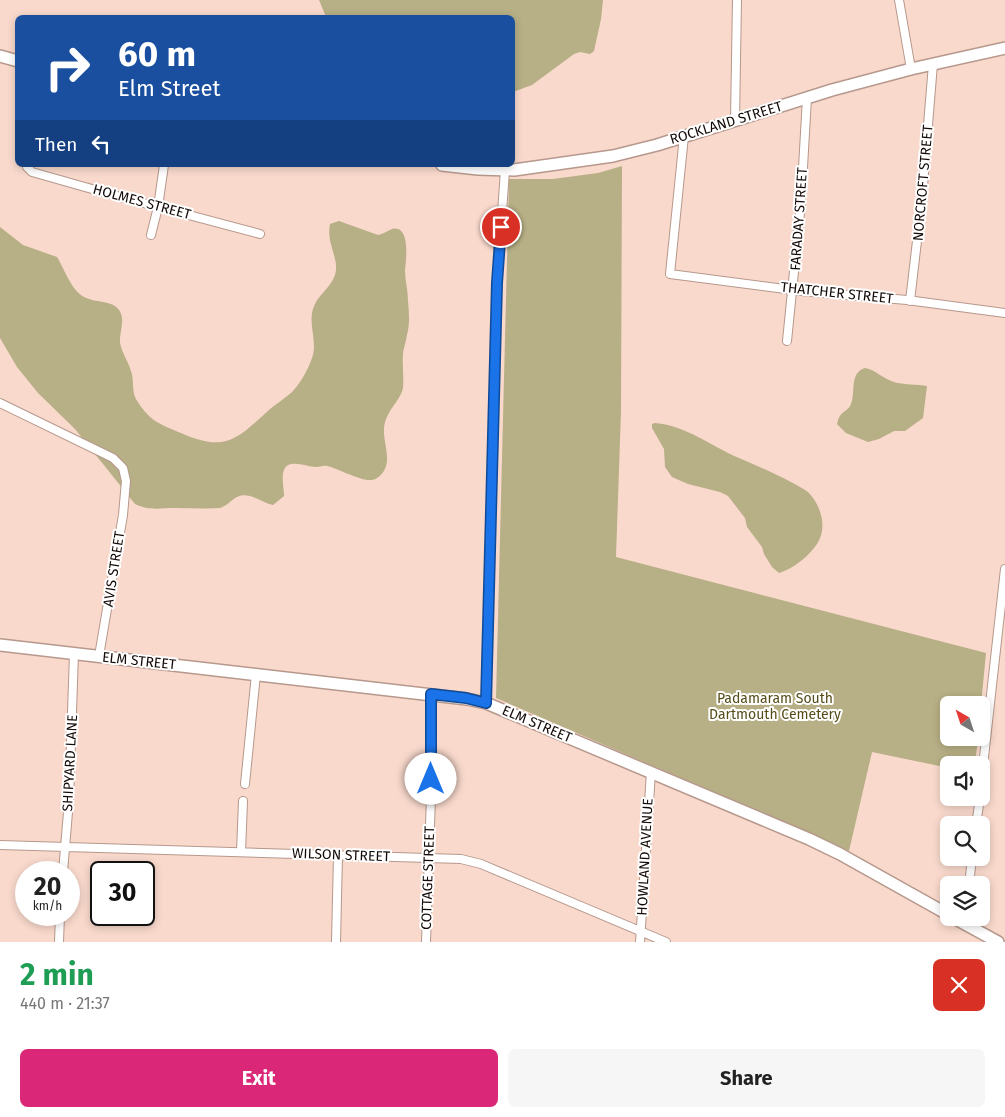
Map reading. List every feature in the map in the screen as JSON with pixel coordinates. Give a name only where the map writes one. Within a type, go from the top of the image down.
[{"type":"street","points":[[735,120],[737,0]]},
{"type":"street","points":[[899,0],[911,69]]},
{"type":"street","name":"ROCKLAND STREET","points":[[460,167],[505,170],[594,159],[643,149],[807,98],[911,69],[1005,48]]},
{"type":"street","points":[[0,56],[15,60]]},
{"type":"street","name":"NORCROFT STREET","points":[[910,301],[922,198],[932,64]]},
{"type":"street","name":"FARADAY STREET","points":[[787,341],[801,202],[807,98]]},
{"type":"street","name":"THATCHER STREET","points":[[684,136],[670,274],[793,290],[910,301],[1005,313]]},
{"type":"street","name":"HOLMES STREET","points":[[28,167],[32,172],[260,234]]},
{"type":"street","points":[[151,235],[158,207],[164,167]]},
{"type":"street","points":[[486,703],[497,283],[505,170]]},
{"type":"street","name":"AVIS STREET","points":[[0,402],[114,458],[123,468],[126,481],[123,514],[99,656]]},
{"type":"street","points":[[985,756],[1001,648],[1005,569]]},
{"type":"street","name":"ELM STREET","points":[[0,645],[466,698],[486,703],[840,854],[940,910]]},
{"type":"street","name":"SHIPYARD LANE","points":[[63,861],[71,761],[74,654]]},
{"type":"street","points":[[244,784],[256,674]]},
{"type":"street","name":"COTTAGE STREET","points":[[426,942],[431,796],[431,694]]},
{"type":"street","name":"HOWLAND AVENUE","points":[[640,942],[651,772]]},
{"type":"street","points":[[241,852],[243,801]]},
{"type":"street","name":"WILSON STREET","points":[[0,845],[461,860],[481,864],[666,942]]},
{"type":"street","points":[[336,942],[338,855]]},
{"type":"street","points":[[59,942],[60,926]]},
{"type":"street","points":[[972,926],[998,942]]},
{"type":"green space","points":[[319,0],[603,0],[594,51],[590,54],[580,52],[574,54],[532,85],[515,91],[515,15],[325,15]]},
{"type":"green space","name":"Padamaram South Dartmouth Cemetery","points":[[622,166],[621,411],[616,557],[986,653],[982,696],[940,696],[940,746],[977,746],[976,756],[940,756],[940,766],[872,752],[849,851],[496,698],[509,179],[553,179],[598,173]]},
{"type":"green space","points":[[339,221],[378,235],[392,229],[398,229],[405,238],[406,245],[405,274],[409,318],[403,353],[403,388],[385,423],[386,468],[377,478],[372,480],[360,478],[327,466],[316,467],[289,464],[283,473],[284,496],[273,505],[246,495],[237,497],[220,508],[145,508],[135,504],[75,429],[38,393],[17,367],[0,338],[0,227],[23,245],[57,257],[79,294],[93,300],[108,303],[119,310],[122,318],[121,347],[132,374],[135,397],[148,415],[163,426],[196,439],[209,442],[230,440],[239,435],[291,393],[306,372],[314,352],[313,309],[333,280],[336,269],[329,231],[330,224]]},
{"type":"green space","points":[[865,368],[894,382],[927,386],[923,418],[905,431],[894,431],[879,439],[868,442],[846,433],[837,424],[838,420],[851,404],[857,374]]},
{"type":"green space","points":[[655,423],[688,432],[808,492],[813,497],[822,517],[822,531],[814,549],[795,565],[779,573],[772,567],[762,547],[747,527],[745,518],[728,496],[672,477],[665,467],[664,449],[652,428],[652,424]]},
{"type":"route","points":[[431,779],[431,694],[466,698],[486,703],[497,283],[501,227]]}]
